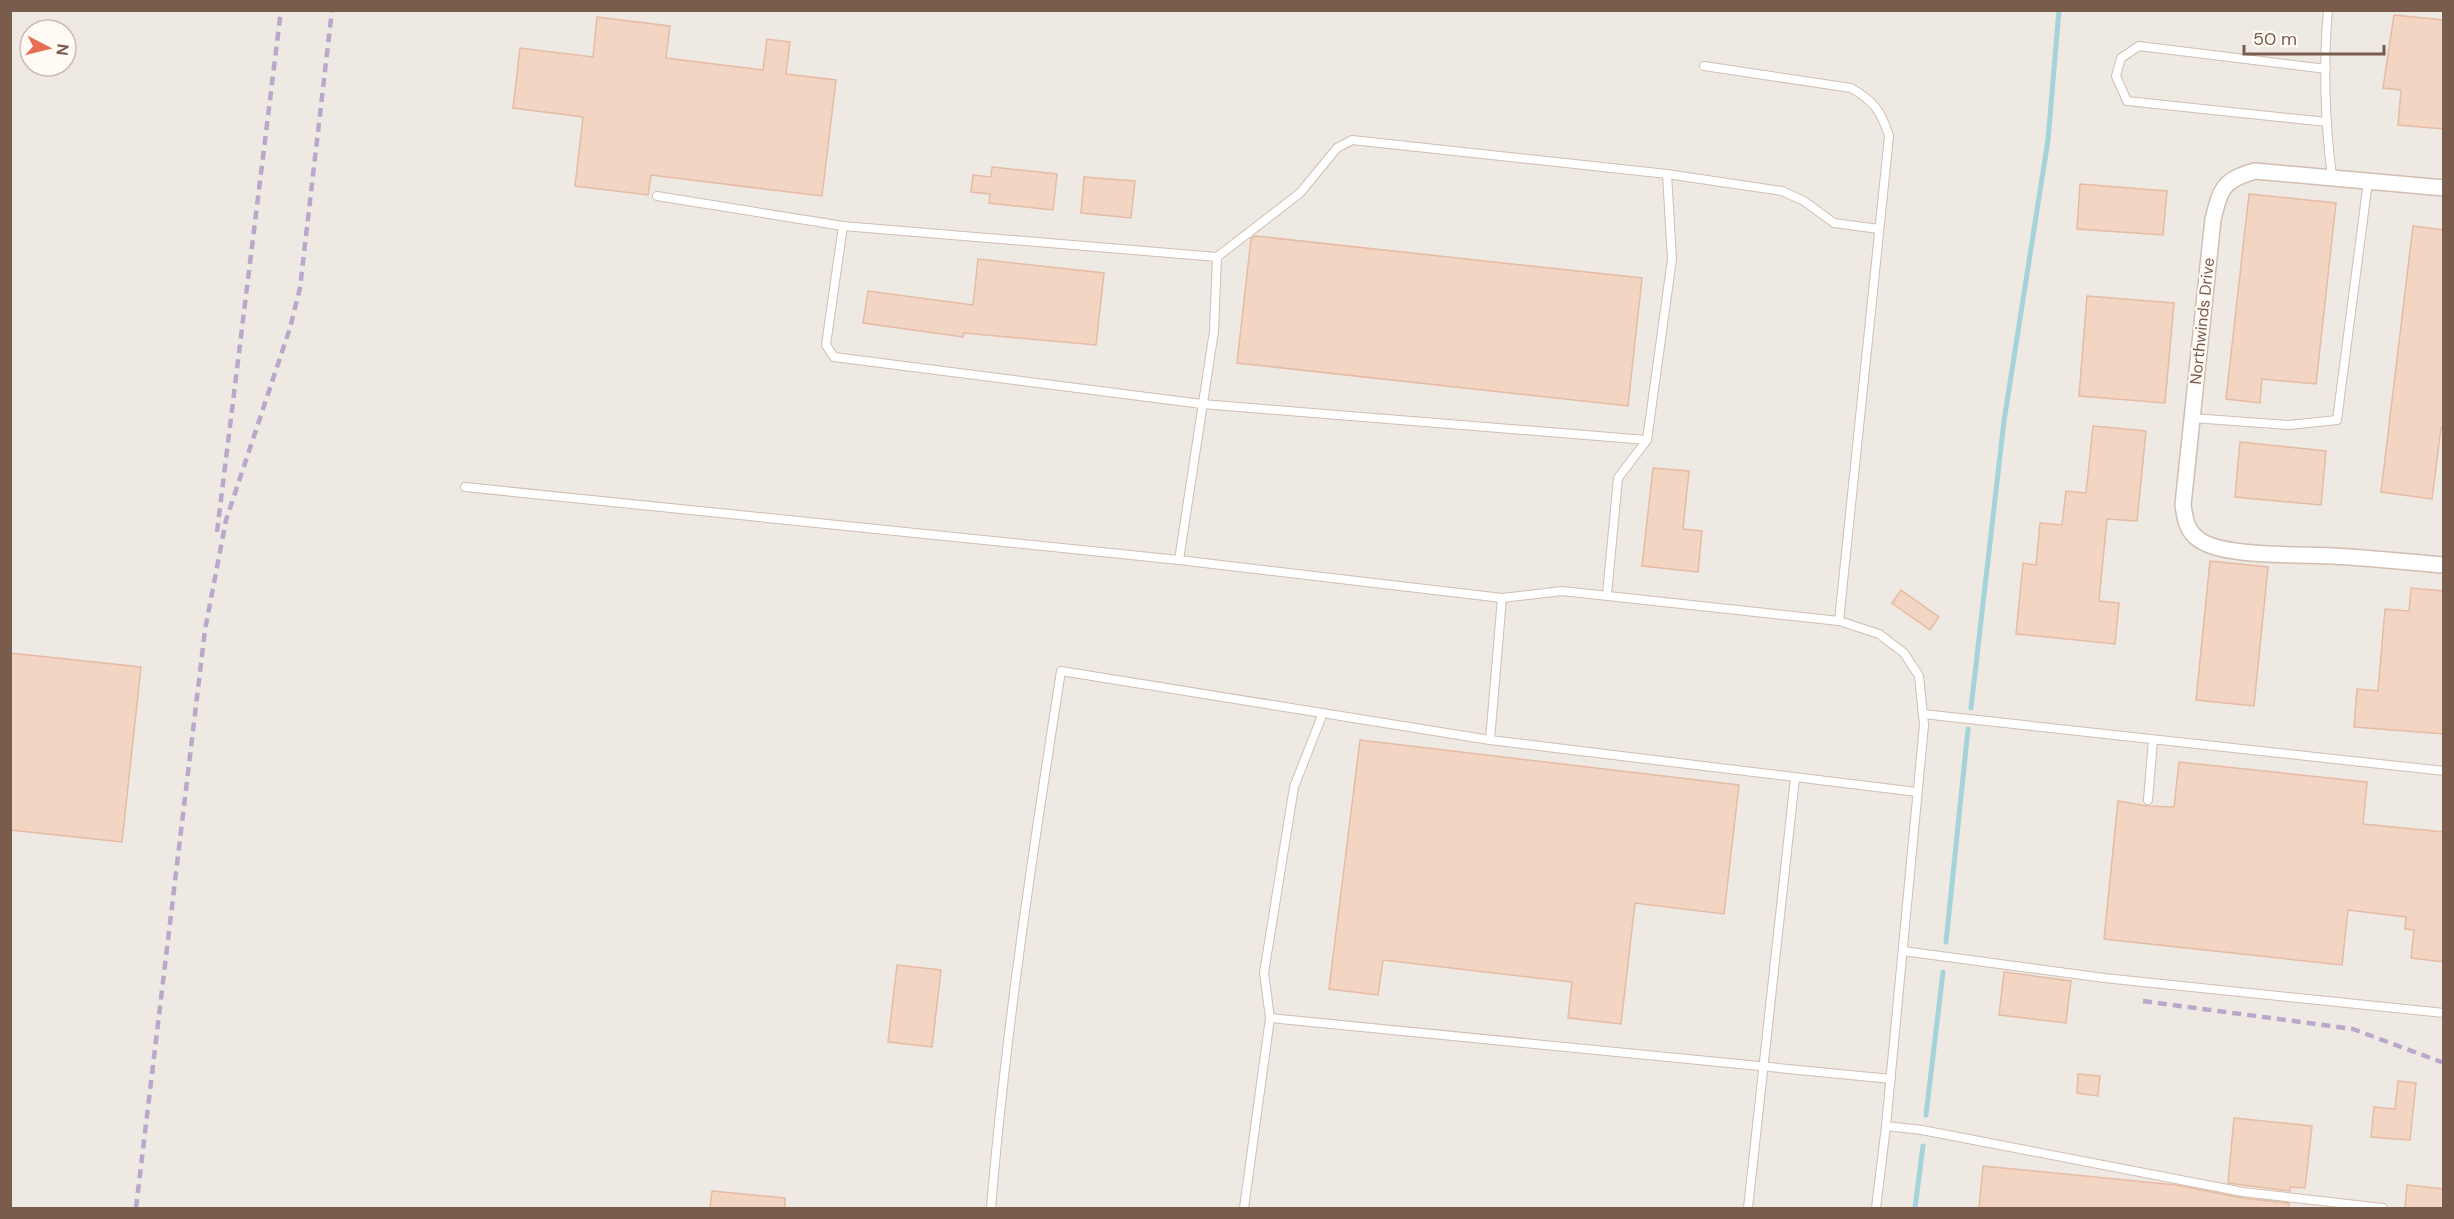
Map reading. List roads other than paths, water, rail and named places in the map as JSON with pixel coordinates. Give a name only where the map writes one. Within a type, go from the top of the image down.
[{"type":"street","name":"Northwinds Drive","points":[[2444,189],[2255,171],[2234,177],[2220,193],[2213,219],[2183,505],[2186,526],[2197,539],[2216,548],[2238,552],[2333,556],[2444,565]]},
{"type":"lane","points":[[2328,10],[2327,122],[2332,177]]},
{"type":"lane","points":[[2326,69],[2139,46],[2121,58],[2116,76],[2127,101],[2327,122]]},
{"type":"lane","points":[[1704,66],[1851,88],[1868,98],[1883,117],[1889,136],[1839,621]]},
{"type":"lane","points":[[657,196],[843,226],[1217,257],[1300,193],[1337,148],[1352,140],[1667,174],[1782,191],[1804,201],[1834,224],[1879,228]]},
{"type":"lane","points":[[1607,594],[1618,478],[1647,440],[1672,259],[1667,174]]},
{"type":"lane","points":[[2192,418],[2289,425],[2337,420],[2368,181]]},
{"type":"lane","points":[[843,226],[826,345],[834,357],[1202,404],[1647,440]]},
{"type":"lane","points":[[1179,560],[1214,331],[1217,257]]},
{"type":"lane","points":[[465,487],[1179,560],[1502,598],[1562,591],[1607,594],[1839,621],[1880,634],[1904,653],[1919,676],[1924,726],[1891,1079],[1876,1209]]},
{"type":"lane","points":[[1490,740],[1502,598]]},
{"type":"lane","points":[[991,1209],[1000,1103],[1061,671],[1490,740],[1917,792]]},
{"type":"lane","points":[[1244,1209],[1270,1018],[1264,973],[1294,787],[1323,713]]},
{"type":"lane","points":[[1923,714],[2444,771]]},
{"type":"lane","points":[[2148,800],[2153,740]]},
{"type":"lane","points":[[1748,1209],[1795,778]]},
{"type":"lane","points":[[1903,951],[2104,978],[2444,1013]]},
{"type":"lane","points":[[1270,1018],[1891,1079]]},
{"type":"lane","points":[[1886,1126],[1922,1130],[2243,1192],[2384,1209]]},
{"type":"waterway","points":[[1971,708],[2004,421],[2048,140],[2059,10]]},
{"type":"waterway","points":[[1946,942],[1968,729]]},
{"type":"waterway","points":[[1926,1115],[1943,972]]},
{"type":"waterway","points":[[1915,1208],[1923,1146]]},
{"type":"railway","points":[[217,532],[281,10]]},
{"type":"railway","points":[[136,1208],[205,630],[226,520],[290,328],[300,288],[332,10]]},
{"type":"railway","points":[[2143,1001],[2353,1029],[2444,1063]]}]
